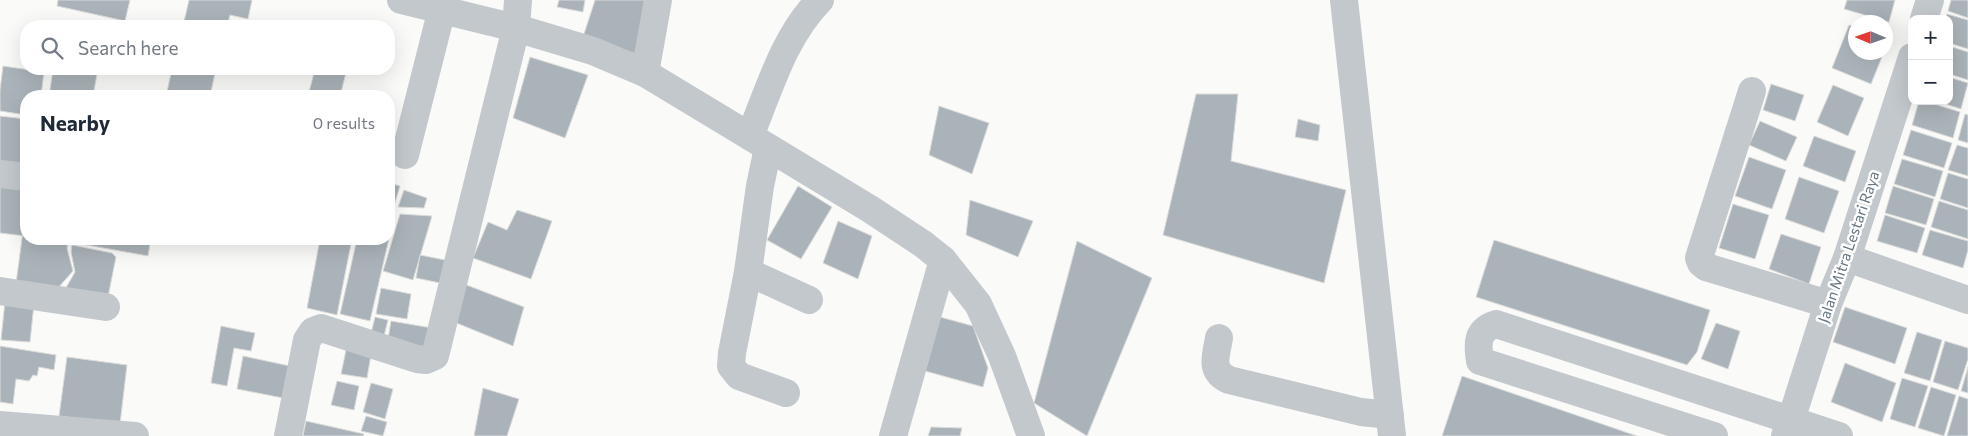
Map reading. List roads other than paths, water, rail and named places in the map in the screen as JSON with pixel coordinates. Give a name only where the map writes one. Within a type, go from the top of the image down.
[{"type":"street","points":[[401,0],[516,28],[593,51],[645,73],[870,209],[943,260],[978,304],[1002,356],[1028,433]]},
{"type":"street","points":[[288,436],[307,340],[313,330],[321,328],[417,359],[426,360],[435,356],[516,28],[518,0]]},
{"type":"street","points":[[645,73],[658,0]]},
{"type":"street","points":[[786,392],[739,376],[731,366],[732,353],[748,272],[760,186],[759,142],[789,42],[809,12],[820,0]]},
{"type":"street","points":[[1219,338],[1215,364],[1217,371],[1222,377],[1361,412],[1391,425],[1344,0]]},
{"type":"street","points":[[1925,15],[1930,0]]},
{"type":"street","points":[[405,154],[442,9]]},
{"type":"street","name":"Jalan Mitra Lestari Raya","points":[[1788,428],[1828,304],[1847,258],[1911,60]]},
{"type":"street","points":[[1752,92],[1699,258],[1701,264],[1828,304]]},
{"type":"street","points":[[0,174],[20,177]]},
{"type":"street","points":[[1847,258],[1968,300]]},
{"type":"street","points":[[893,436],[943,260]]},
{"type":"street","points":[[748,272],[810,300]]},
{"type":"street","points":[[0,291],[106,307]]},
{"type":"street","points":[[1714,436],[1480,361],[1478,349],[1480,337],[1486,327],[1496,324],[1788,428],[1839,436]]},
{"type":"street","points":[[0,425],[135,436]]}]
